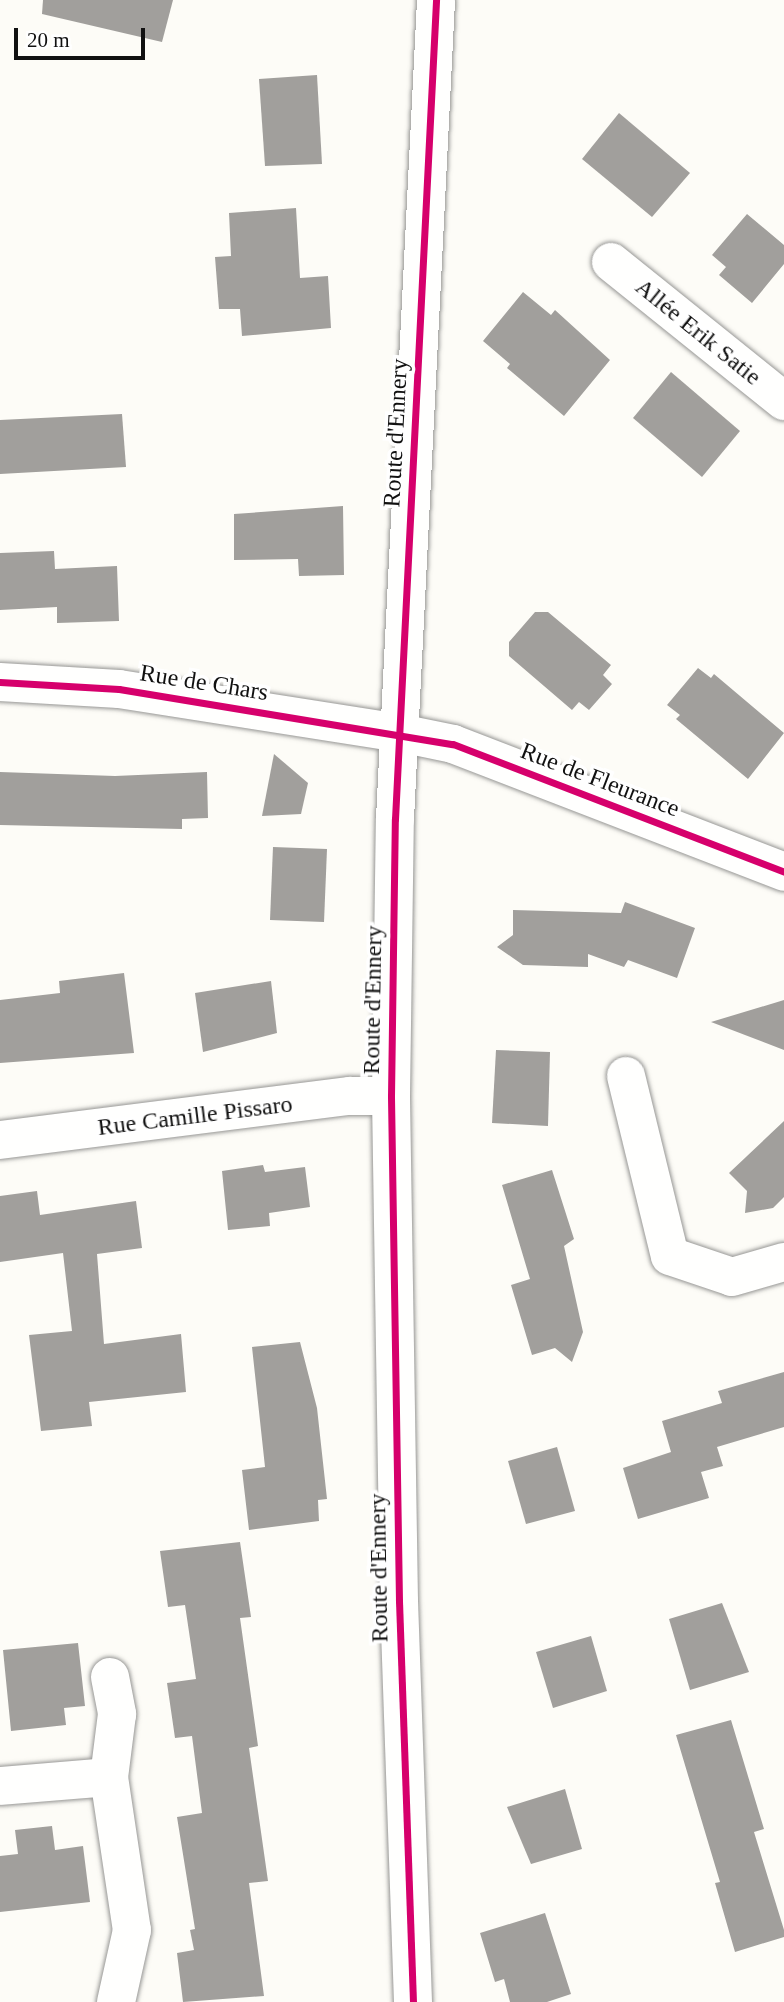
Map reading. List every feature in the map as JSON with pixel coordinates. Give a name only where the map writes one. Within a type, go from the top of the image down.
[{"type":"street","name":"Route d'Ennery","points":[[413,2002],[399,1601],[391,1096],[400,733],[436,0]]},
{"type":"street","name":"Allée Erik Satie","points":[[611,262],[784,401]]},
{"type":"street","name":"Rue de Chars","points":[[0,682],[119,689],[400,733]]},
{"type":"street","name":"Rue de Fleurance","points":[[400,733],[453,744],[784,872]]},
{"type":"street","points":[[626,1076],[670,1256],[732,1277],[784,1262]]},
{"type":"street","name":"Rue Camille Pissaro","points":[[0,1140],[350,1096],[391,1096]]},
{"type":"street","points":[[110,1677],[117,1714],[109,1777],[132,1930],[116,2002]]},
{"type":"street","points":[[0,1786],[109,1777]]},
{"type":"building","points":[[43,0],[173,0],[162,42],[42,14]]},
{"type":"building","points":[[317,75],[322,164],[265,166],[259,79]]},
{"type":"building","points":[[619,113],[690,173],[652,217],[582,159]]},
{"type":"building","points":[[296,208],[300,278],[328,276],[331,328],[242,336],[240,309],[219,309],[215,257],[231,256],[229,213]]},
{"type":"building","points":[[747,214],[784,245],[784,264],[752,303],[719,275],[726,267],[712,255]]},
{"type":"building","points":[[523,292],[551,315],[555,310],[610,360],[564,416],[507,368],[510,364],[483,341]]},
{"type":"building","points":[[671,372],[740,431],[702,477],[633,418]]},
{"type":"building","points":[[122,414],[126,467],[0,474],[0,420]]},
{"type":"building","points":[[343,506],[344,575],[299,576],[298,559],[234,560],[234,514]]},
{"type":"building","points":[[54,551],[55,569],[117,566],[119,621],[57,623],[57,607],[0,610],[0,553]]},
{"type":"building","points":[[535,612],[548,612],[611,665],[603,675],[612,684],[589,710],[579,702],[572,710],[509,656],[509,642]]},
{"type":"building","points":[[698,668],[711,678],[714,674],[784,733],[748,779],[676,719],[680,715],[667,705]]},
{"type":"building","points":[[274,754],[308,783],[301,814],[262,816]]},
{"type":"building","points":[[0,772],[115,776],[207,772],[208,818],[182,819],[182,829],[0,825]]},
{"type":"building","points":[[273,847],[327,849],[324,922],[270,920]]},
{"type":"building","points":[[625,902],[695,928],[677,978],[628,960],[624,967],[588,954],[588,967],[523,965],[497,947],[513,935],[513,910],[621,913]]},
{"type":"building","points":[[124,973],[134,1053],[0,1063],[0,1000],[60,993],[59,981]]},
{"type":"building","points":[[271,981],[277,1033],[203,1052],[195,993]]},
{"type":"building","points":[[784,1000],[784,1050],[711,1022]]},
{"type":"building","points":[[496,1050],[550,1052],[548,1126],[492,1123]]},
{"type":"building","points":[[784,1121],[784,1197],[773,1208],[745,1213],[747,1191],[729,1173]]},
{"type":"building","points":[[263,1165],[265,1172],[305,1167],[310,1207],[269,1213],[270,1226],[228,1230],[222,1171]]},
{"type":"building","points":[[552,1170],[574,1239],[564,1246],[583,1332],[572,1362],[555,1348],[532,1355],[511,1285],[530,1279],[502,1185]]},
{"type":"building","points":[[37,1191],[40,1215],[136,1201],[142,1248],[97,1254],[104,1344],[181,1334],[186,1392],[89,1402],[92,1426],[41,1431],[29,1335],[72,1331],[63,1253],[0,1262],[0,1196]]},
{"type":"building","points":[[300,1342],[317,1408],[327,1499],[318,1500],[319,1521],[249,1530],[242,1470],[265,1467],[252,1347]]},
{"type":"building","points":[[784,1372],[784,1427],[717,1447],[723,1466],[701,1472],[709,1498],[638,1519],[623,1468],[671,1452],[662,1421],[722,1403],[718,1391]]},
{"type":"building","points":[[557,1447],[575,1511],[526,1524],[508,1461]]},
{"type":"building","points":[[240,1542],[251,1617],[240,1618],[258,1746],[249,1748],[268,1881],[249,1883],[264,1996],[183,2002],[177,1953],[194,1950],[190,1930],[195,1929],[177,1817],[202,1813],[192,1736],[175,1738],[167,1683],[196,1679],[185,1605],[168,1607],[160,1551]]},
{"type":"building","points":[[722,1603],[749,1672],[690,1690],[669,1619]]},
{"type":"building","points":[[591,1636],[607,1691],[553,1708],[536,1652]]},
{"type":"building","points":[[78,1643],[85,1706],[64,1708],[66,1725],[11,1731],[3,1650]]},
{"type":"building","points":[[731,1720],[764,1829],[754,1832],[784,1930],[784,1937],[735,1952],[715,1883],[720,1882],[676,1735]]},
{"type":"building","points":[[565,1789],[582,1849],[531,1864],[507,1807]]},
{"type":"building","points":[[52,1826],[55,1850],[83,1846],[90,1902],[0,1912],[0,1856],[18,1854],[15,1830]]},
{"type":"building","points":[[545,1913],[571,1994],[547,2002],[510,2002],[504,1979],[495,1982],[480,1933]]},
{"type":"cycle path","points":[[413,2002],[399,1601],[391,1096],[395,819],[436,0]]},
{"type":"cycle path","points":[[0,682],[119,689],[453,744],[784,872]]}]
